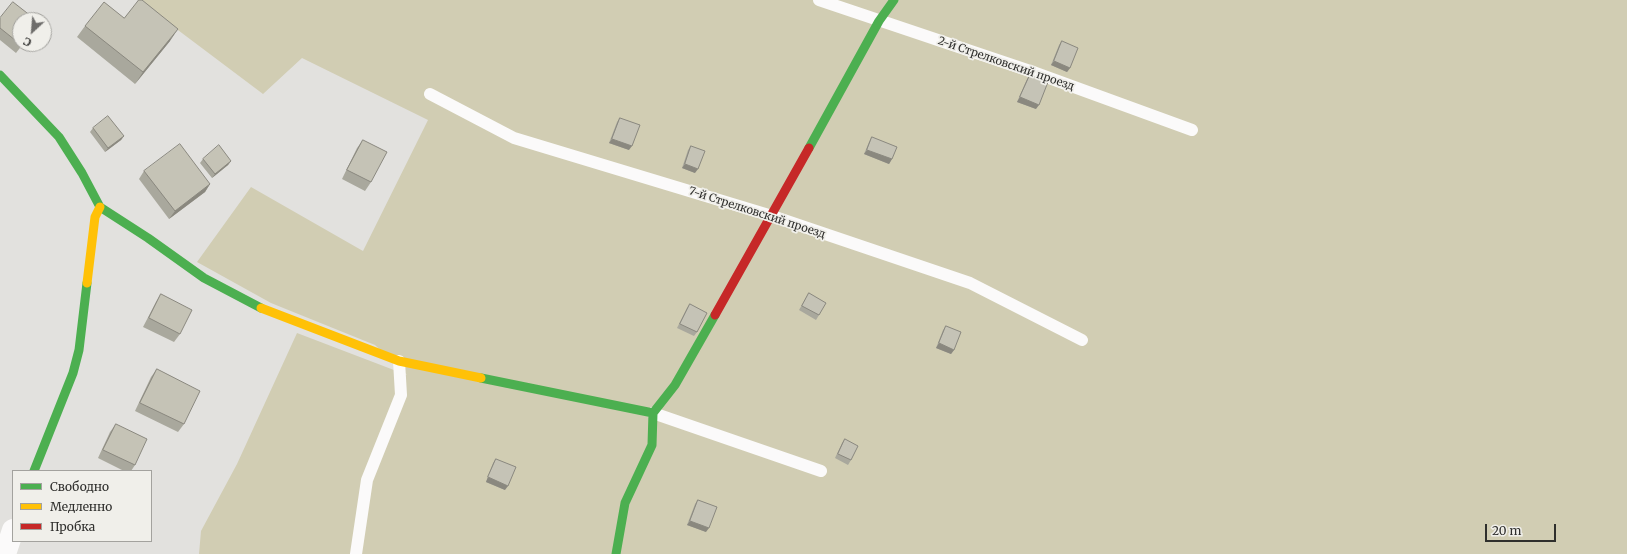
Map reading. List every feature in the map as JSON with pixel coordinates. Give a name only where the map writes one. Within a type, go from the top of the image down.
[{"type":"street","points":[[616,554],[625,503],[652,445],[653,413],[675,385],[772,216],[879,21],[894,0]]},
{"type":"street","points":[[0,75],[59,137],[82,173],[100,207],[148,238],[204,278],[268,312],[399,361],[653,413]]},
{"type":"street","points":[[34,470],[73,373],[79,350],[95,217],[100,207]]},
{"type":"street","points":[[5,554],[12,533]]},
{"type":"lane","name":"2-й Стрелковский проезд","points":[[820,0],[1033,72],[1192,130]]},
{"type":"lane","name":"7-й Стрелковский проезд","points":[[430,94],[514,138],[772,216],[970,283],[1082,340]]},
{"type":"lane","points":[[356,554],[367,480],[401,395],[399,361]]},
{"type":"lane","points":[[653,413],[821,472]]},
{"type":"shaded area","points":[[138,0],[1627,0],[1627,554],[199,554],[201,531],[237,464],[297,333],[407,375],[375,345],[271,303],[197,262],[251,187],[363,251],[428,120],[302,58],[263,94]]},
{"type":"building","points":[[139,0],[142,0],[178,29],[143,72],[85,26],[104,2],[124,18]]},
{"type":"building","points":[[13,2],[26,12],[12,12],[12,38],[0,28],[0,18]]},
{"type":"building","points":[[1062,41],[1078,48],[1070,68],[1054,61]]},
{"type":"building","points":[[1030,75],[1048,82],[1039,105],[1020,97]]},
{"type":"building","points":[[108,116],[124,136],[108,148],[93,128]]},
{"type":"building","points":[[620,118],[640,125],[632,146],[612,139]]},
{"type":"building","points":[[872,137],[897,147],[892,159],[867,150]]},
{"type":"building","points":[[363,140],[387,152],[371,182],[347,170]]},
{"type":"building","points":[[180,144],[210,184],[175,211],[144,171]]},
{"type":"building","points":[[219,145],[231,161],[215,174],[203,159]]},
{"type":"building","points":[[691,146],[705,151],[698,169],[685,164]]},
{"type":"building","points":[[809,293],[826,303],[819,315],[802,306]]},
{"type":"building","points":[[161,294],[192,310],[180,334],[149,318]]},
{"type":"building","points":[[690,304],[707,313],[697,332],[680,324]]},
{"type":"building","points":[[946,326],[961,332],[954,350],[939,343]]},
{"type":"building","points":[[157,369],[200,391],[184,424],[140,403]]},
{"type":"building","points":[[116,424],[147,439],[135,465],[103,450]]},
{"type":"building","points":[[845,439],[858,446],[851,460],[838,454]]},
{"type":"building","points":[[496,459],[516,467],[508,486],[488,477]]},
{"type":"building","points":[[698,500],[717,507],[709,528],[690,521]]},
{"type":"traffic: fast","points":[[809,148],[879,21],[894,0]]},
{"type":"traffic: fast","points":[[0,75],[59,137],[82,173],[100,207],[148,238],[204,278],[261,308]]},
{"type":"traffic: fast","points":[[34,470],[73,373],[79,350],[87,283]]},
{"type":"traffic: fast","points":[[616,554],[625,503],[652,445],[653,413],[675,385],[715,315]]},
{"type":"traffic: fast","points":[[481,378],[653,413]]},
{"type":"traffic: slow","points":[[87,283],[95,217],[100,207]]},
{"type":"traffic: slow","points":[[261,308],[399,361],[481,378]]},
{"type":"traffic: jam","points":[[715,315],[809,148]]}]
